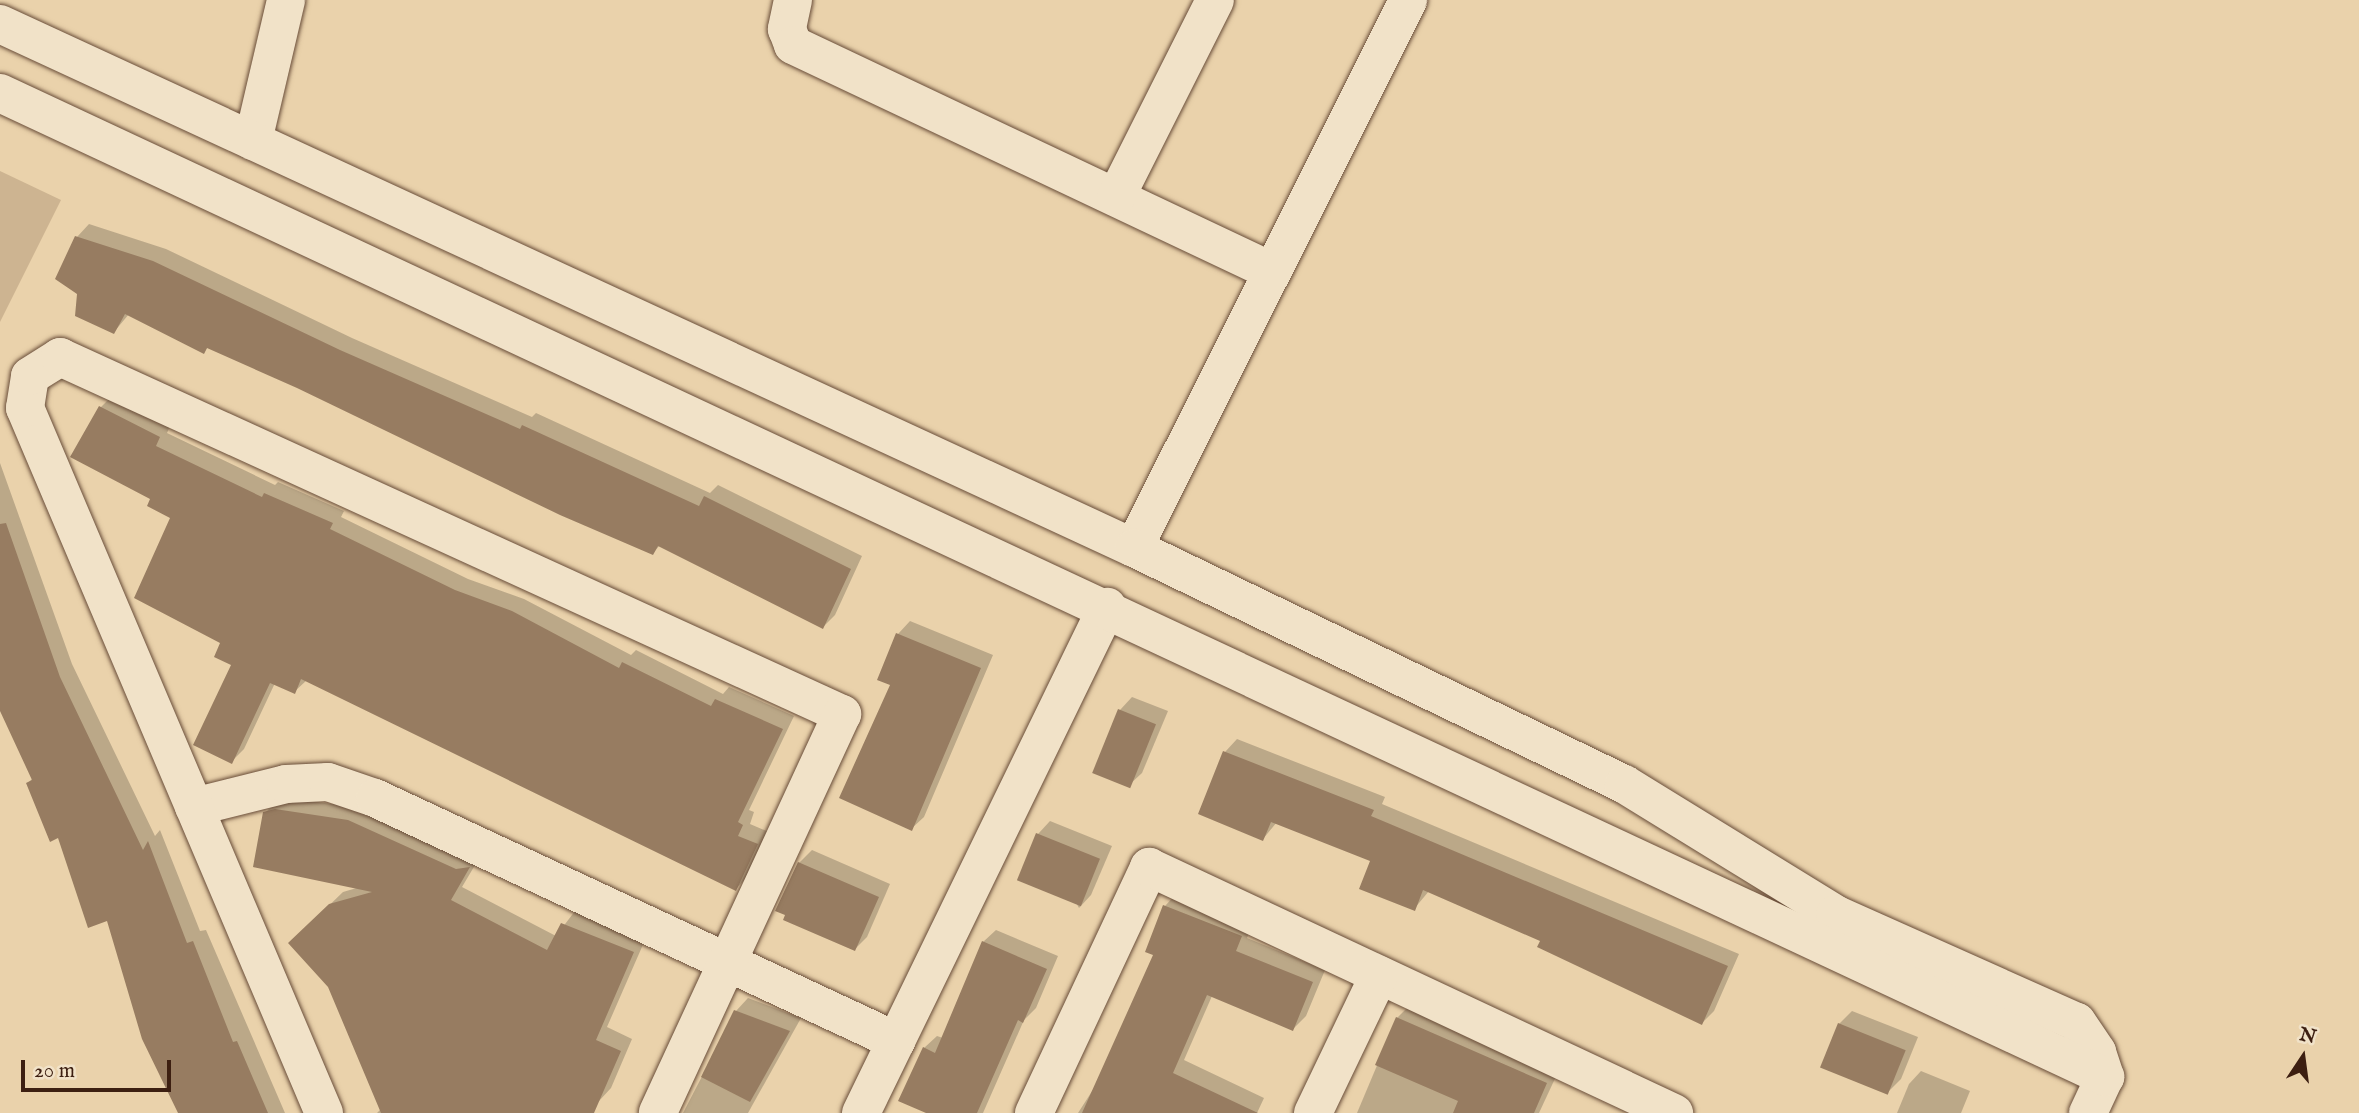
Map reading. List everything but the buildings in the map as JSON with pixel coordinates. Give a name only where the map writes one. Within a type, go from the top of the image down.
[{"type":"street","points":[[253,141],[286,0]]},
{"type":"street","points":[[793,0],[787,29],[793,45],[1271,271]]},
{"type":"street","points":[[1116,197],[1215,0]]},
{"type":"street","points":[[1134,548],[1408,0]]},
{"type":"street","points":[[0,24],[1134,548],[1624,784],[1835,914],[2077,1022],[2097,1052],[2105,1077],[2088,1113]]},
{"type":"street","points":[[0,93],[1107,607],[2105,1077]]},
{"type":"street","points":[[324,1113],[26,408],[30,376],[60,357],[842,714],[658,1113]]},
{"type":"street","points":[[861,1113],[1107,607]]},
{"type":"street","points":[[194,807],[286,784],[328,782],[375,798],[896,1041]]},
{"type":"street","points":[[1034,1113],[1149,867],[1379,975],[1607,1099],[1674,1113]]},
{"type":"street","points":[[1313,1113],[1379,975]]},
{"type":"shaded area","points":[[0,171],[61,200],[0,322]]}]
